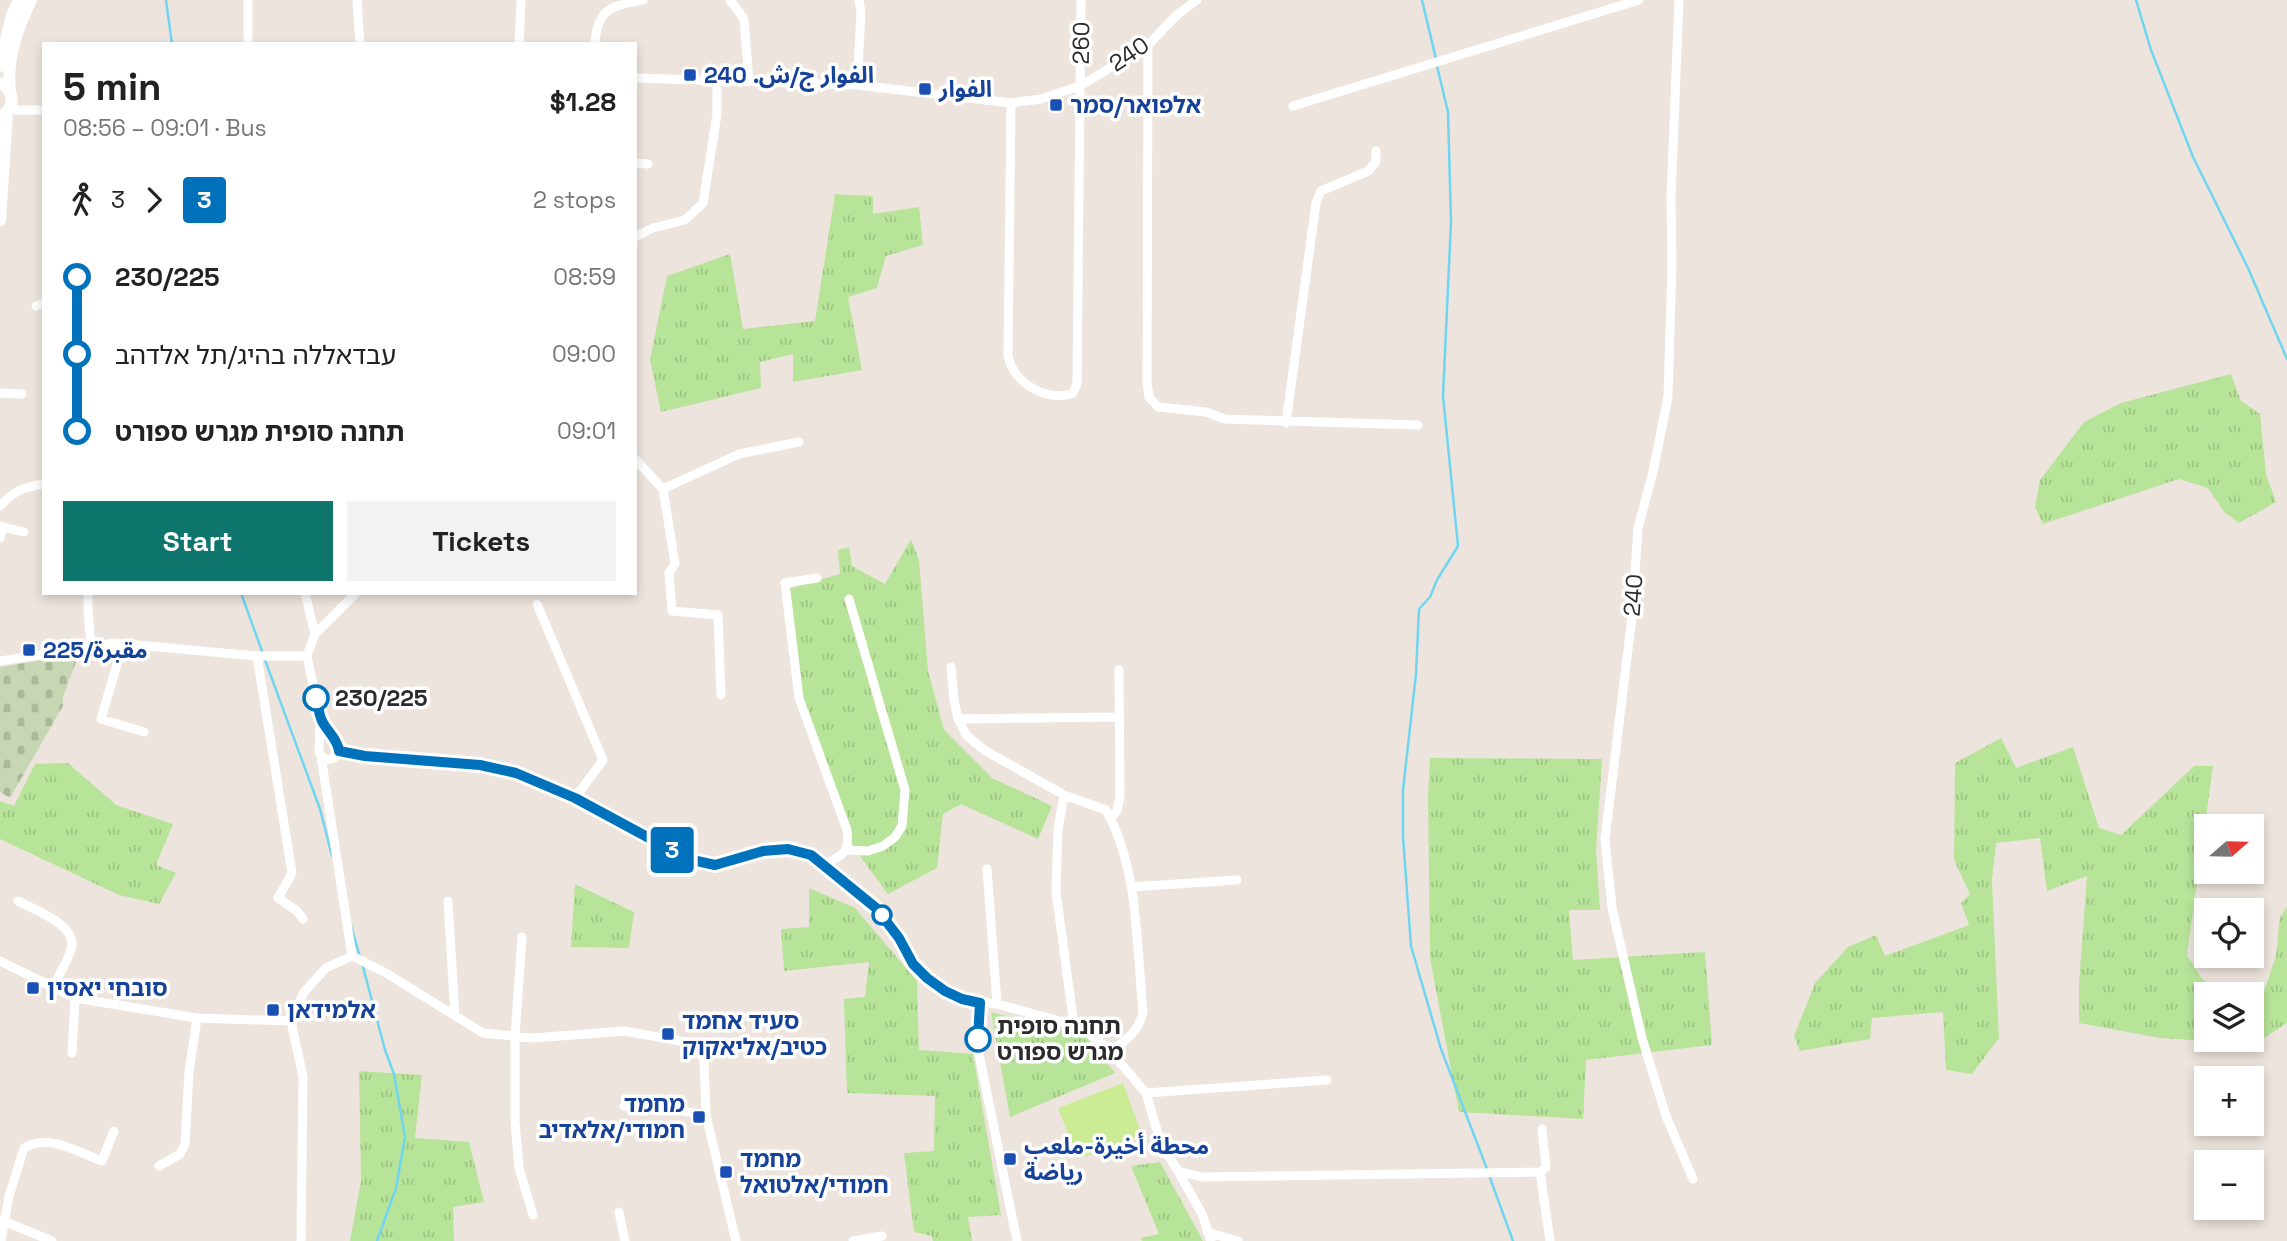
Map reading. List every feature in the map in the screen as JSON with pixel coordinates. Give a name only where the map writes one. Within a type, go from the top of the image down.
[{"type":"main road","points":[[0,66],[9,26],[19,0]]},
{"type":"main road","points":[[0,220],[5,113],[12,103],[7,90],[8,75],[20,24],[31,0]]},
{"type":"street","points":[[248,0],[248,42]]},
{"type":"street","points":[[357,0],[360,42]]},
{"type":"street","points":[[519,42],[520,0]]},
{"type":"street","points":[[594,42],[597,23],[602,15],[622,4],[643,0]]},
{"type":"street","points":[[730,0],[744,19],[749,81]]},
{"type":"street","points":[[857,85],[861,13],[859,0]]},
{"type":"street","name":"260","points":[[1011,103],[1008,356],[1015,375],[1025,385],[1064,396],[1072,394],[1077,384],[1082,0]]},
{"type":"street","name":"240","points":[[637,78],[857,85],[1011,103],[1041,99],[1080,86],[1148,45],[1197,0]]},
{"type":"street","points":[[1293,106],[1639,0]]},
{"type":"street","name":"240","points":[[1679,0],[1671,197],[1668,397],[1653,472],[1638,528],[1632,617],[1605,839],[1612,908],[1639,1025],[1666,1116],[1693,1178]]},
{"type":"street","points":[[1148,45],[1149,397],[1158,407],[1206,412],[1225,419],[1286,423],[1418,425]]},
{"type":"street","points":[[637,236],[653,228],[685,220],[703,203],[717,114],[717,80]]},
{"type":"street","points":[[7,90],[41,110]]},
{"type":"street","points":[[5,113],[41,110]]},
{"type":"street","points":[[1286,423],[1316,203],[1321,191],[1368,171],[1376,162],[1376,151]]},
{"type":"street","points":[[637,163],[648,164]]},
{"type":"street","points":[[0,393],[22,394]]},
{"type":"street","points":[[663,489],[739,454],[799,442]]},
{"type":"street","points":[[637,461],[663,489],[675,564],[668,573],[672,611],[718,615],[721,695]]},
{"type":"street","points":[[0,506],[22,487],[42,484]]},
{"type":"street","points":[[0,538],[1,526],[24,532]]},
{"type":"street","points":[[817,578],[785,583],[799,698],[849,842],[841,856],[824,864]]},
{"type":"street","points":[[88,595],[91,646]]},
{"type":"street","points":[[305,595],[315,634]]},
{"type":"street","points":[[352,956],[325,778],[326,758],[318,750],[321,743],[320,718],[307,656],[315,634],[354,595]]},
{"type":"street","points":[[846,850],[869,850],[883,846],[895,837],[902,826],[905,790],[849,599]]},
{"type":"street","points":[[537,604],[603,760],[575,798]]},
{"type":"street","points":[[123,644],[101,719],[144,732]]},
{"type":"street","points":[[0,661],[91,646],[123,644],[257,656],[307,656]]},
{"type":"street","points":[[257,656],[292,873],[278,898],[297,911],[303,919]]},
{"type":"street","points":[[951,667],[958,719],[967,736],[984,750],[1064,795],[1106,810],[1118,831],[1129,869],[1143,1010],[1142,1022],[1131,1036],[1111,1052]]},
{"type":"street","points":[[1111,818],[1117,810],[1120,797],[1119,670]]},
{"type":"street","points":[[958,719],[1118,717]]},
{"type":"street","points":[[320,718],[338,744],[336,757],[326,758]]},
{"type":"street","points":[[321,743],[326,739],[333,739]]},
{"type":"street","points":[[339,751],[365,756],[480,765],[516,773],[575,798],[688,859],[702,863],[715,865],[763,851],[788,849],[811,855],[876,908],[899,938],[913,964],[945,991],[962,999],[997,1004],[1074,1025],[1085,1030],[1111,1052],[1146,1093],[1161,1144],[1202,1214],[1209,1236],[1238,1241]]},
{"type":"street","points":[[1064,795],[1058,829],[1056,892],[1074,1025]]},
{"type":"street","points":[[987,869],[997,1004]]},
{"type":"street","points":[[1131,887],[1237,880]]},
{"type":"street","points":[[18,901],[64,925],[72,937],[72,948],[54,986]]},
{"type":"street","points":[[448,901],[455,1016]]},
{"type":"street","points":[[522,937],[515,1036],[516,1147],[519,1168],[533,1215]]},
{"type":"street","points":[[352,956],[386,973],[483,1033],[533,1038],[625,1031],[696,1044],[704,1060],[706,1115],[736,1241]]},
{"type":"street","points":[[301,1241],[303,1077],[291,1021],[304,992],[326,968],[352,956]]},
{"type":"street","points":[[0,961],[75,998],[197,1018],[291,1021]]},
{"type":"street","points":[[72,1053],[75,998]]},
{"type":"street","points":[[980,1003],[978,1049],[1017,1241]]},
{"type":"street","points":[[159,1166],[180,1154],[185,1144],[189,1072],[197,1018]]},
{"type":"street","points":[[1146,1093],[1326,1080]]},
{"type":"street","points":[[624,1106],[672,1109],[706,1115]]},
{"type":"street","points":[[1178,1171],[1200,1177],[1540,1172],[1546,1167],[1542,1129]]},
{"type":"street","points":[[1,1241],[2,1221],[24,1148],[45,1141],[102,1161],[114,1131]]},
{"type":"street","points":[[1540,1172],[1550,1241]]},
{"type":"street","points":[[619,1212],[625,1241]]},
{"type":"street","points":[[2,1221],[52,1241]]},
{"type":"street","points":[[853,1241],[882,1236]]},
{"type":"green space","points":[[835,194],[873,196],[873,214],[919,207],[923,245],[886,256],[877,288],[848,297],[862,370],[793,382],[793,354],[760,362],[761,388],[661,412],[650,360],[667,276],[730,254],[743,329],[815,321]]},
{"type":"green space","points":[[2231,374],[2241,401],[2260,414],[2266,474],[2276,502],[2239,523],[2224,512],[2208,488],[2179,479],[2043,524],[2035,507],[2040,480],[2084,422],[2121,403]]},
{"type":"green space","points":[[911,539],[919,560],[928,671],[944,730],[992,778],[1052,806],[1038,839],[961,804],[943,814],[937,868],[888,894],[854,848],[797,689],[788,589],[840,574],[838,550],[849,547],[852,566],[885,584]]},
{"type":"green space","points":[[79,654],[63,697],[63,706],[10,798],[0,792],[0,667]]},
{"type":"green space","points":[[2001,738],[2016,768],[2073,747],[2099,828],[2121,835],[2194,766],[2213,766],[2206,814],[2194,814],[2194,884],[2197,884],[2187,955],[2202,979],[2207,982],[2194,982],[2194,1040],[2160,1038],[2079,1023],[2079,984],[2087,876],[2047,891],[2040,838],[1996,843],[1992,880],[1999,1038],[1972,1074],[1946,1070],[1943,1012],[1872,1018],[1870,1039],[1800,1051],[1794,1036],[1815,983],[1848,947],[1876,935],[1885,956],[1969,925],[1961,903],[1970,894],[1954,860],[1955,763]]},
{"type":"green space","points":[[1430,758],[1602,759],[1596,851],[1600,910],[1569,910],[1573,960],[1705,952],[1712,1045],[1586,1060],[1583,1119],[1459,1112],[1430,958]]},
{"type":"green space","points":[[68,763],[116,805],[173,824],[156,865],[176,873],[159,904],[119,895],[0,839],[0,801],[14,806],[35,764]]},
{"type":"green space","points":[[575,884],[634,912],[629,948],[571,947]]},
{"type":"green space","points":[[809,888],[855,908],[917,981],[919,1050],[973,1054],[1001,1215],[968,1217],[972,1241],[933,1241],[932,1236],[914,1232],[904,1153],[934,1151],[935,1096],[847,1093],[844,999],[865,997],[869,962],[784,971],[781,929],[809,927]]},
{"type":"green space","points":[[2287,907],[2287,1023],[2264,1038],[2264,991],[2276,956],[2280,917]]},
{"type":"green space","points":[[991,1012],[1086,1037],[1115,1073],[1010,1117]]},
{"type":"green space","points":[[359,1071],[422,1075],[415,1138],[469,1142],[484,1202],[453,1207],[454,1241],[350,1241],[361,1181]]},
{"type":"green space","points":[[1123,1083],[1142,1135],[1078,1159],[1058,1108]]},
{"type":"green space","points":[[1160,1162],[1203,1241],[1142,1241],[1141,1238],[1159,1234],[1131,1166]]},
{"type":"waterway","points":[[166,0],[172,42]]},
{"type":"waterway","points":[[1422,0],[1436,59]]},
{"type":"waterway","points":[[2136,0],[2151,50],[2193,157],[2248,268],[2287,359]]},
{"type":"waterway","points":[[1437,66],[1448,112],[1451,222],[1443,396],[1458,546],[1430,597],[1419,609],[1416,674],[1403,790],[1403,837],[1411,946],[1441,1049],[1487,1169]]},
{"type":"waterway","points":[[242,595],[263,654]]},
{"type":"waterway","points":[[265,660],[320,809],[332,856]]},
{"type":"waterway","points":[[351,926],[360,957]]},
{"type":"waterway","points":[[362,963],[394,1074],[405,1137],[396,1188],[377,1241]]},
{"type":"waterway","points":[[1489,1175],[1513,1241]]},
{"type":"bus line","name":"3","points":[[316,698],[320,718],[338,744],[339,751],[365,756],[480,765],[516,773],[575,798],[688,859],[702,863],[715,865],[763,851],[788,849],[811,855],[876,908],[899,938],[913,964],[927,978],[945,991],[980,1003],[978,1039]]},
{"type":"place","name":"الفوار ج/ش. 240","points":[[690,75]]},
{"type":"place","name":"الفوار","points":[[925,89]]},
{"type":"place","name":"אלפואר/סמר","points":[[1056,105]]},
{"type":"place","name":"مقبرة/225","points":[[29,650]]},
{"type":"place","name":"230/225","points":[[316,698]]},
{"type":"place","name":"סובחי יאסין","points":[[33,988]]},
{"type":"place","name":"אלמידאן","points":[[273,1010]]},
{"type":"place","name":"סעיד אחמד כטיב/אליאקוק","points":[[668,1034]]},
{"type":"place","name":"תחנה סופית מגרש ספורט","points":[[978,1039]]},
{"type":"place","name":"מחמד חמודי/אלאדיב","points":[[699,1117]]},
{"type":"place","name":"محطة أخيرة-ملعب رياضة","points":[[1010,1159]]},
{"type":"place","name":"מחמד חמודי/אלטואל","points":[[726,1172]]}]
